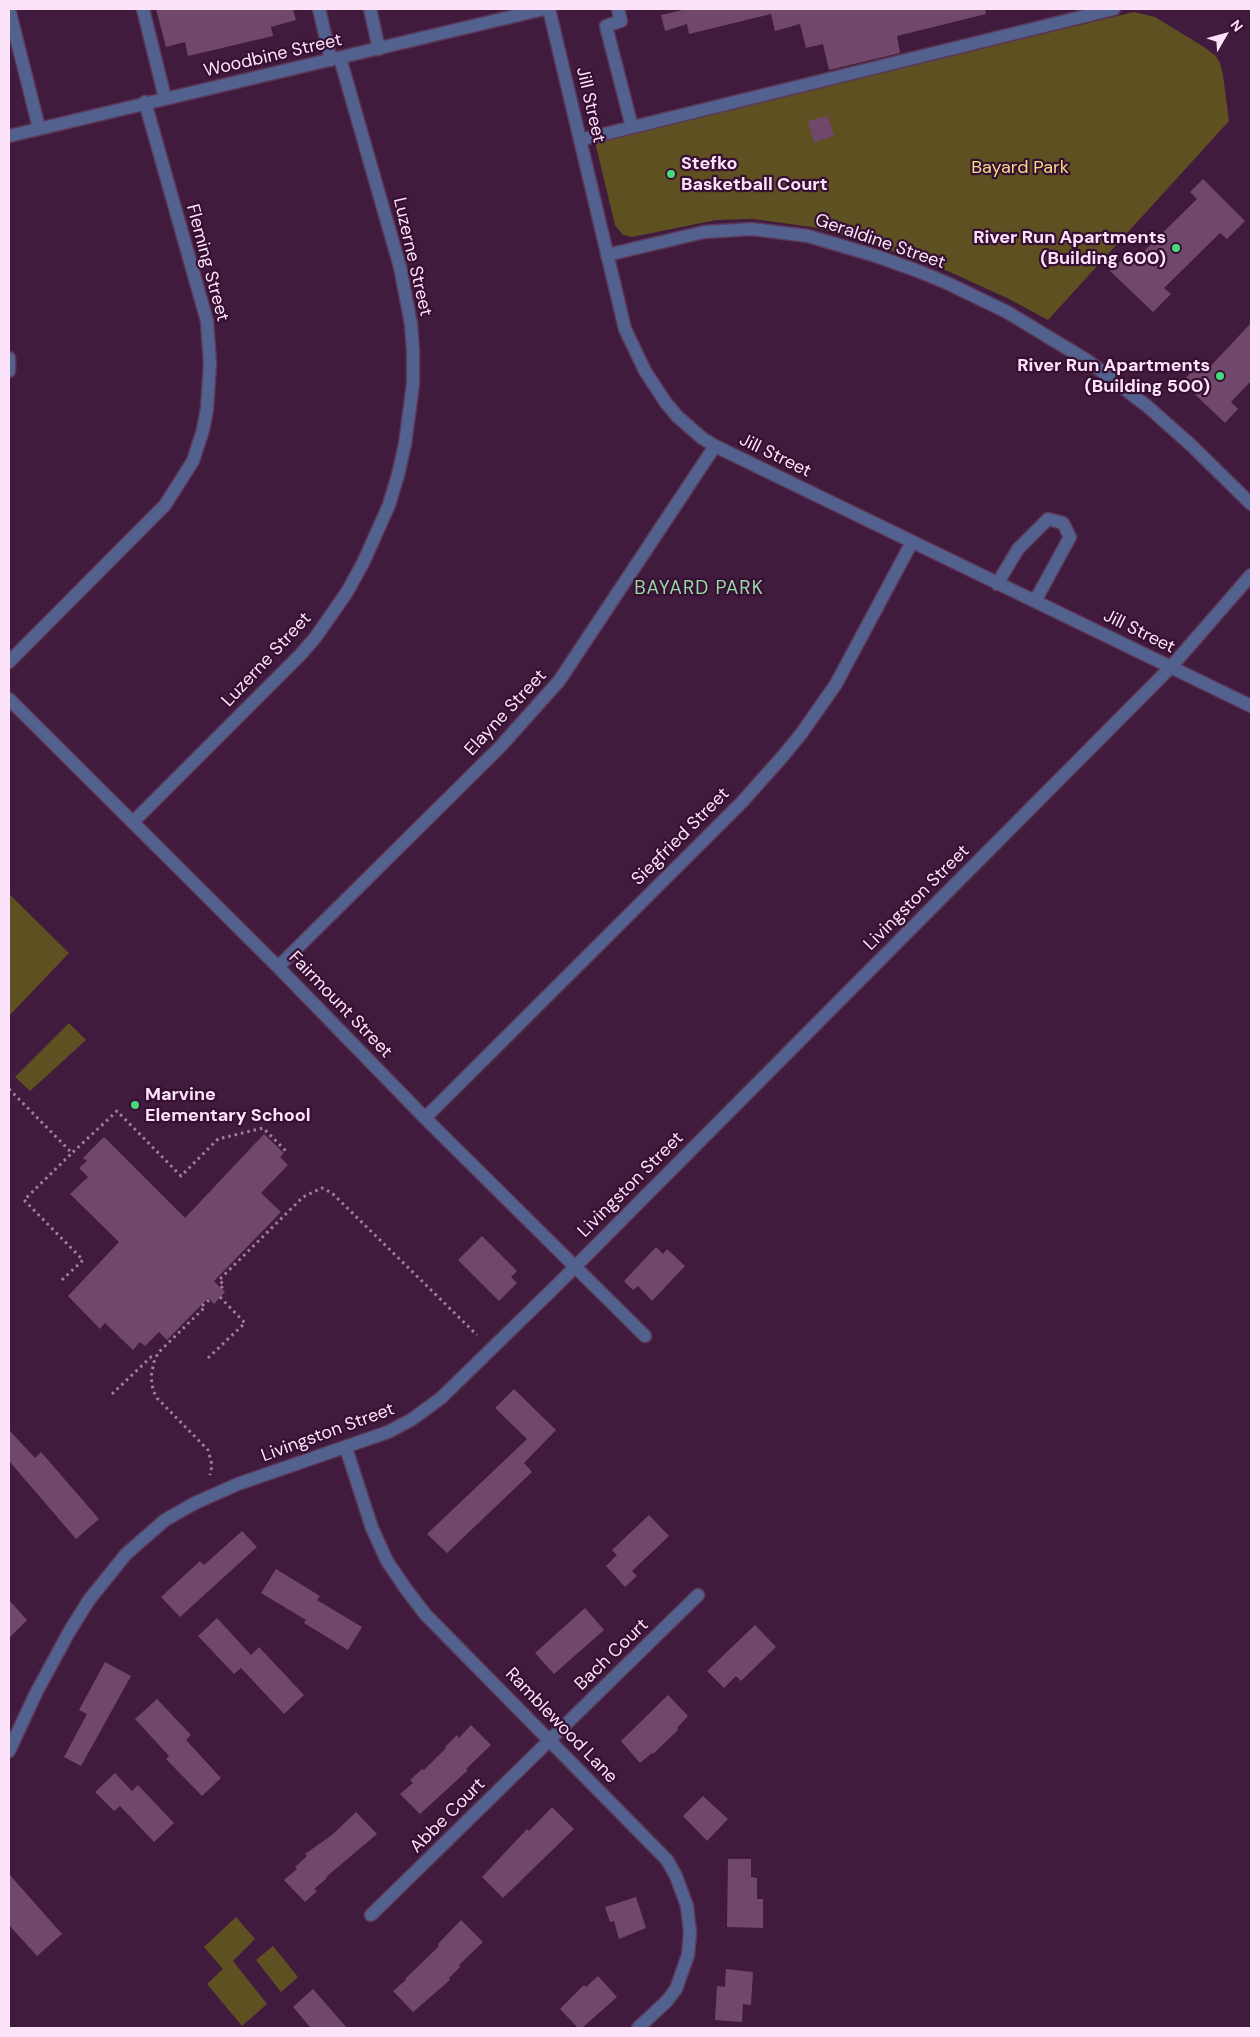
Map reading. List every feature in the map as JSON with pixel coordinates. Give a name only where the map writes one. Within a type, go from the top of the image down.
[{"type":"street","points":[[10,9],[39,128]]},
{"type":"street","points":[[143,9],[165,98]]},
{"type":"street","name":"Luzerne Street","points":[[133,822],[302,654],[314,638],[347,592],[363,564],[389,505],[406,444],[412,392],[413,351],[411,324],[400,267],[319,9]]},
{"type":"street","points":[[370,9],[380,49]]},
{"type":"street","name":"Woodbine Street","points":[[9,136],[145,102],[380,49],[544,9]]},
{"type":"street","name":"Jill Street","points":[[548,9],[625,329],[645,372],[678,417],[702,438],[715,446],[1251,706]]},
{"type":"street","points":[[618,9],[621,21],[606,26],[632,127]]},
{"type":"street","points":[[580,140],[1114,9]]},
{"type":"street","name":"Fleming Street","points":[[9,662],[165,506],[193,461],[203,430],[207,409],[209,372],[207,321],[145,102]]},
{"type":"street","name":"Geraldine Street","points":[[607,255],[704,232],[752,229],[808,236],[876,256],[918,271],[1007,312],[1088,361],[1147,406],[1251,504]]},
{"type":"street","points":[[9,358],[9,371]]},
{"type":"street","name":"Elayne Street","points":[[278,967],[499,748],[555,687],[715,446]]},
{"type":"street","points":[[997,584],[1018,549],[1048,519],[1062,523],[1070,537],[1035,601]]},
{"type":"street","name":"Siegfried Street","points":[[425,1118],[734,809],[783,756],[836,684],[912,542]]},
{"type":"street","name":"Livingston Street","points":[[9,1751],[36,1693],[83,1608],[118,1564],[147,1536],[172,1516],[219,1492],[346,1448],[396,1428],[433,1404],[460,1381],[1171,667],[1251,575]]},
{"type":"street","name":"Fairmount Street","points":[[9,699],[278,967],[425,1118],[645,1336]]},
{"type":"street","name":"Ramblewood Lane","points":[[346,1448],[375,1536],[387,1561],[425,1614],[667,1860],[683,1892],[689,1920],[690,1944],[683,1973],[676,1989],[667,2001],[638,2028]]},
{"type":"street","name":"Bach Court","points":[[550,1740],[698,1595]]},
{"type":"street","name":"Abbe Court","points":[[371,1915],[550,1740]]},
{"type":"path","points":[[9,1089],[72,1153]]},
{"type":"path","points":[[62,1280],[83,1260],[24,1200],[117,1111],[181,1176],[218,1139],[263,1128],[288,1153]]},
{"type":"path","points":[[221,1288],[224,1285],[219,1280],[303,1197],[322,1188],[332,1193],[478,1335]]},
{"type":"path","points":[[208,1358],[245,1323],[220,1298]]},
{"type":"path","points":[[209,1300],[203,1305],[205,1307],[158,1353],[152,1377],[155,1394],[162,1404],[208,1450],[212,1465],[210,1474]]},
{"type":"path","points":[[112,1394],[151,1357],[155,1359]]},
{"type":"green space","name":"Bayard Park","points":[[1134,12],[1155,17],[1216,56],[1223,75],[1229,121],[1048,320],[1009,299],[950,272],[861,240],[812,227],[753,219],[716,220],[632,237],[623,235],[615,225],[595,142]]},
{"type":"green space","points":[[9,894],[69,953],[9,1016]]},
{"type":"green space","points":[[69,1023],[86,1040],[30,1091],[15,1077]]},
{"type":"green space","points":[[236,1917],[255,1939],[233,1961],[267,2004],[242,2026],[207,1984],[223,1969],[204,1947]]},
{"type":"green space","points":[[273,1946],[298,1977],[281,1992],[256,1960]]},
{"type":"building","points":[[156,9],[293,9],[296,20],[271,27],[273,36],[188,56],[185,42],[166,47]]},
{"type":"building","points":[[687,9],[985,9],[986,14],[897,36],[900,53],[829,70],[823,44],[806,48],[800,24],[775,31],[771,14],[689,34],[687,24],[665,31],[661,15]]},
{"type":"building","points":[[828,116],[834,136],[814,142],[808,121]]},
{"type":"building","name":"River Run Apartments (Building 600)","points":[[1203,179],[1245,221],[1227,239],[1220,233],[1164,288],[1171,294],[1153,312],[1110,271],[1124,258],[1131,264],[1197,199],[1190,192]]},
{"type":"building","name":"River Run Apartments (Building 500)","points":[[1251,323],[1251,381],[1231,402],[1238,409],[1225,423],[1182,382],[1200,363],[1207,370]]},
{"type":"building","points":[[264,1134],[284,1153],[280,1157],[288,1165],[261,1193],[281,1212],[214,1281],[225,1292],[214,1304],[208,1298],[167,1340],[159,1332],[145,1346],[140,1342],[133,1350],[105,1323],[100,1329],[68,1296],[119,1242],[70,1194],[88,1177],[79,1168],[87,1161],[83,1158],[104,1137],[185,1218]]},
{"type":"building","points":[[482,1236],[517,1271],[511,1277],[517,1283],[499,1301],[458,1260]]},
{"type":"building","points":[[656,1247],[663,1254],[667,1249],[685,1266],[652,1301],[638,1286],[633,1290],[624,1281]]},
{"type":"building","points":[[514,1389],[556,1430],[524,1463],[532,1472],[447,1553],[427,1534],[527,1439],[495,1408]]},
{"type":"building","points":[[9,1430],[35,1458],[41,1452],[99,1519],[76,1539],[9,1461]]},
{"type":"building","points":[[649,1515],[669,1536],[632,1571],[637,1576],[625,1587],[606,1566],[617,1555],[612,1550]]},
{"type":"building","points":[[242,1531],[257,1547],[180,1617],[161,1597],[200,1561],[204,1565]]},
{"type":"building","points":[[276,1569],[320,1596],[317,1600],[362,1627],[348,1650],[304,1623],[306,1620],[261,1593]]},
{"type":"building","points":[[9,1600],[27,1620],[9,1638]]},
{"type":"building","points":[[585,1608],[604,1630],[554,1674],[535,1653]]},
{"type":"building","points":[[217,1618],[251,1655],[259,1647],[304,1695],[284,1714],[241,1668],[234,1674],[198,1636]]},
{"type":"building","points":[[755,1625],[776,1647],[741,1681],[736,1676],[724,1688],[707,1671]]},
{"type":"building","points":[[105,1662],[131,1676],[81,1766],[64,1757],[87,1714],[79,1710]]},
{"type":"building","points":[[668,1695],[688,1716],[677,1728],[678,1730],[653,1754],[640,1763],[621,1741]]},
{"type":"building","points":[[157,1699],[191,1735],[186,1740],[221,1778],[202,1796],[166,1759],[169,1756],[135,1719]]},
{"type":"building","points":[[471,1725],[491,1745],[466,1769],[468,1770],[420,1814],[400,1794],[413,1783],[410,1780],[422,1769],[424,1770],[457,1735],[459,1738]]},
{"type":"building","points":[[115,1773],[132,1791],[138,1785],[174,1823],[154,1842],[120,1806],[114,1811],[95,1792]]},
{"type":"building","points":[[703,1796],[728,1819],[707,1841],[683,1816]]},
{"type":"building","points":[[552,1807],[574,1829],[503,1898],[482,1877],[527,1829],[529,1831]]},
{"type":"building","points":[[356,1812],[377,1834],[326,1877],[314,1889],[317,1891],[305,1902],[284,1880],[297,1869],[295,1867],[307,1856],[305,1854],[332,1835]]},
{"type":"building","points":[[728,1859],[751,1859],[751,1877],[757,1878],[757,1899],[763,1899],[763,1928],[727,1927]]},
{"type":"building","points":[[9,1874],[62,1934],[37,1956],[9,1925]]},
{"type":"building","points":[[636,1897],[646,1928],[619,1939],[614,1921],[610,1922],[605,1907]]},
{"type":"building","points":[[461,1920],[483,1942],[459,1965],[460,1967],[449,1978],[450,1980],[413,2012],[393,1991],[439,1946],[438,1944]]},
{"type":"building","points":[[726,1969],[753,1972],[751,2005],[743,2004],[742,2022],[715,2020],[717,1986],[725,1987]]},
{"type":"building","points":[[598,1976],[617,1997],[582,2028],[578,2028],[560,2009],[584,1985],[586,1987]]},
{"type":"building","points":[[313,1989],[347,2028],[311,2028],[293,2007]]},
{"type":"place","name":"Stefko Basketball Court","points":[[671,174]]},
{"type":"place","name":"River Run Apartments (Building 600)","points":[[1176,248]]},
{"type":"place","name":"River Run Apartments (Building 500)","points":[[1220,376]]},
{"type":"place","name":"Marvine Elementary School","points":[[135,1105]]},
{"type":"district","name":"BAYARD PARK","points":[[699,589]]}]
